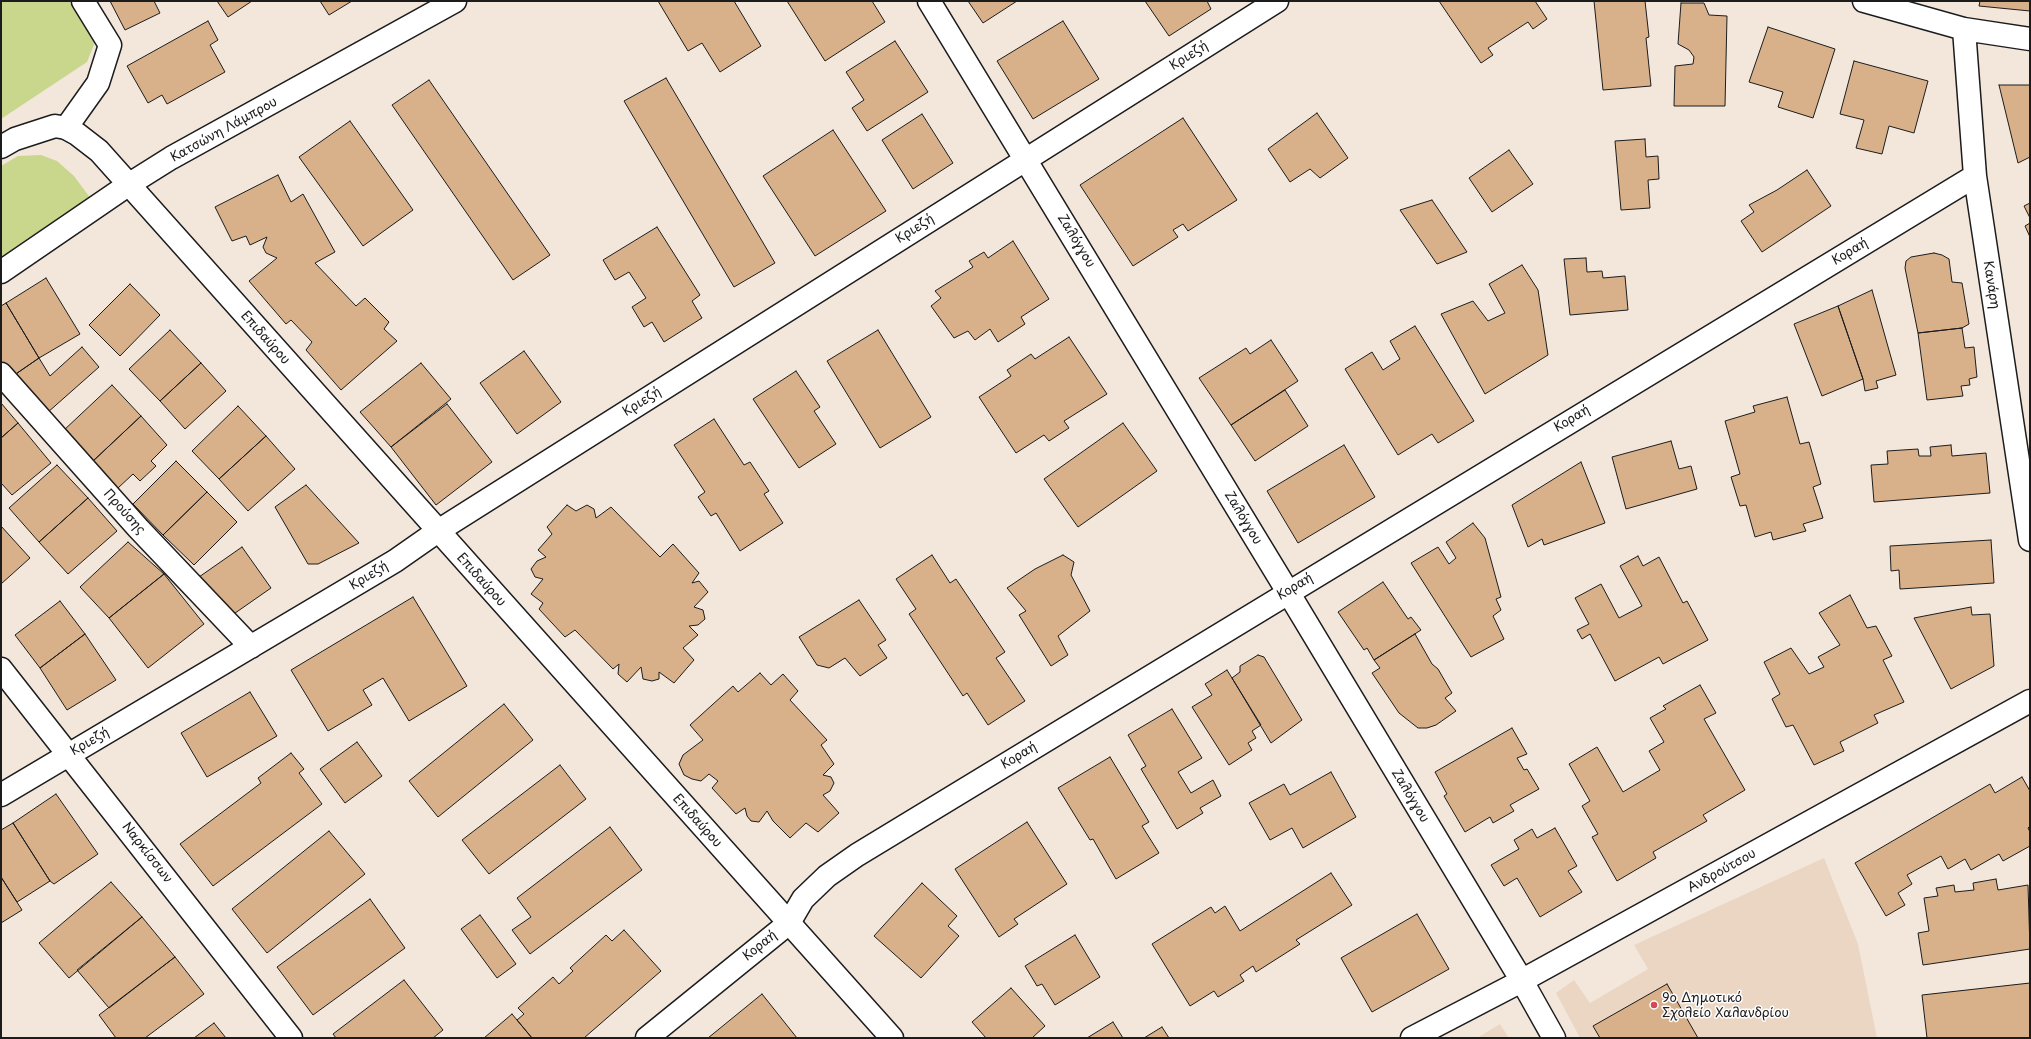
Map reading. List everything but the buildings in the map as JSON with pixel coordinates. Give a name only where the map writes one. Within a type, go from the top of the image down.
[{"type":"street","points":[[1,147],[15,139],[46,128],[56,126],[66,128],[98,83],[110,45],[83,1]]},
{"type":"street","name":"Κατσώνη Λάμπρου","points":[[1,272],[128,185],[178,154],[455,1]]},
{"type":"street","name":"Ζαλόγγου","points":[[929,1],[1288,592],[1522,981],[1554,1038]]},
{"type":"street","name":"Κριεζή","points":[[1,794],[395,561],[438,531],[1277,1]]},
{"type":"street","points":[[1864,1],[1964,29],[2030,39]]},
{"type":"street","name":"Κανάρη","points":[[1964,29],[1975,176],[2030,540]]},
{"type":"street","name":"Επιδαύρου","points":[[66,128],[88,141],[99,151],[892,1038]]},
{"type":"street","name":"Κοραή","points":[[647,1038],[789,923],[803,899],[827,876],[858,854],[1975,176]]},
{"type":"street","name":"Προύσης","points":[[1,374],[138,528],[251,647]]},
{"type":"street","name":"Ναρκίσσων","points":[[1,669],[291,1038]]},
{"type":"street","name":"Ανδρούτσου","points":[[1412,1038],[1522,981],[2030,701]]},
{"type":"shaded area","points":[[1824,858],[1858,944],[1877,1038],[1580,1038],[1556,993],[1574,980],[1590,1003],[1648,969],[1634,945]]},
{"type":"shaded area","points":[[1500,1024],[1509,1038],[1477,1038]]},
{"type":"green space","points":[[1,1],[69,1],[95,42],[87,62],[1,119]]},
{"type":"green space","points":[[41,155],[57,161],[74,176],[91,199],[1,257],[1,166],[18,156]]},
{"type":"place","name":"9ο Δημοτικό Σχολείο Χαλανδρίου","points":[[1654,1005]]}]
